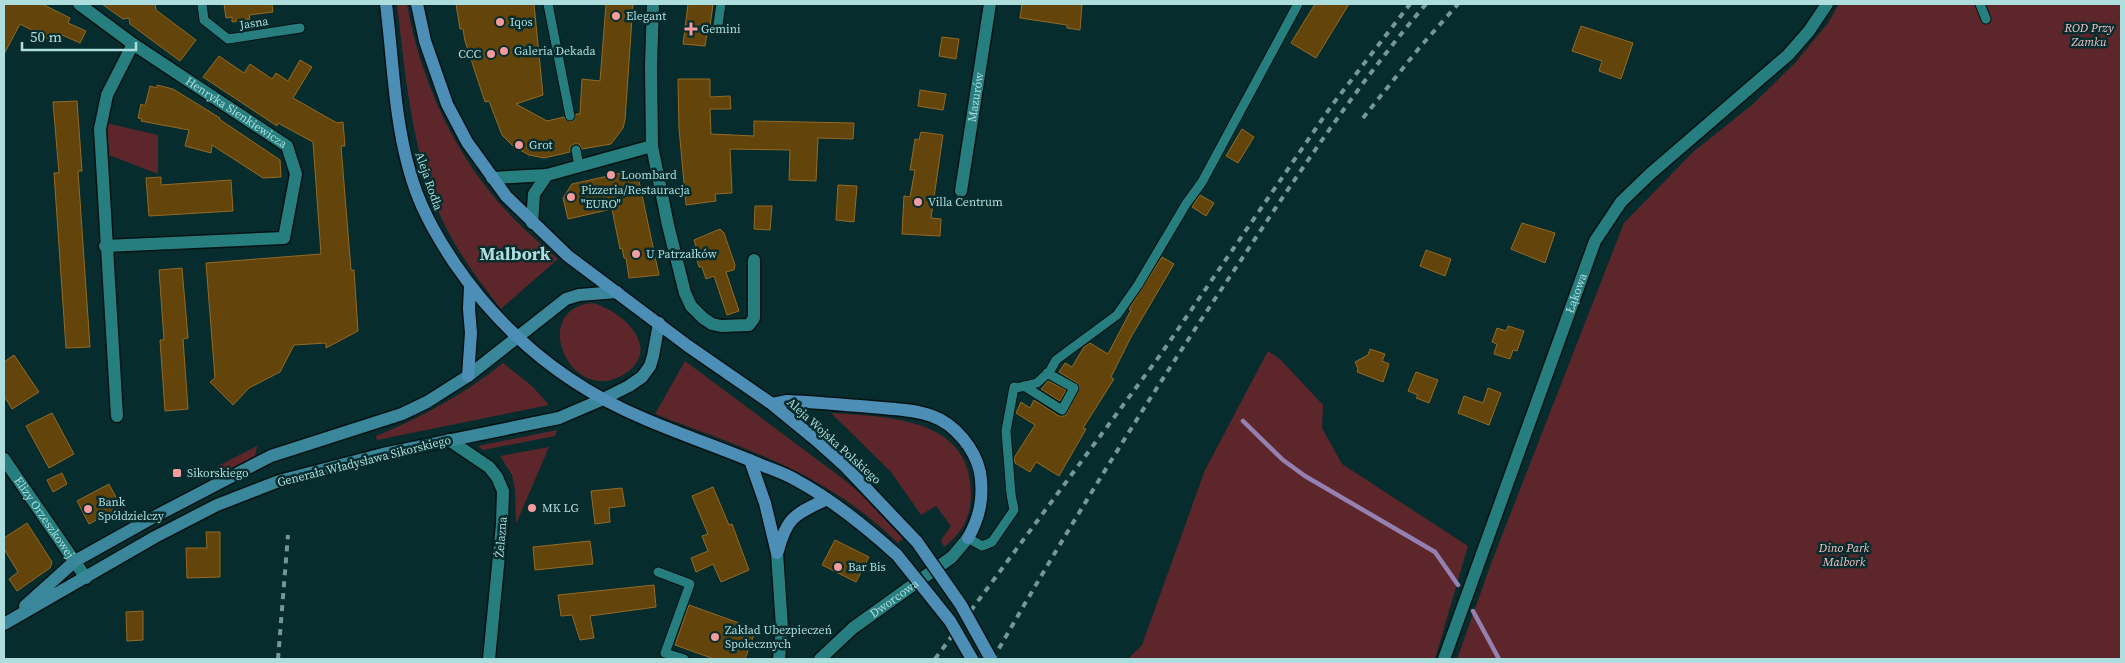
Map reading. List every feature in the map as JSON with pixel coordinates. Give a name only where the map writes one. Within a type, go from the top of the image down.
[{"type":"main road","name":"Aleja Rodła","points":[[386,4],[398,114],[408,169],[421,208],[443,246],[470,286],[516,338],[550,366],[601,400]]},
{"type":"main road","points":[[417,4],[425,41],[447,104],[467,142],[506,196],[532,223],[568,256],[617,292]]},
{"type":"main road","points":[[468,376],[471,334],[470,286]]},
{"type":"main road","name":"Generała Władysława Sikorskiego","points":[[4,624],[75,561],[152,518],[272,456],[402,414],[427,402],[468,376],[566,299],[579,295],[617,292]]},
{"type":"main road","name":"Aleja Wojska Polskiego","points":[[617,292],[697,353],[772,404],[845,466],[917,542],[961,605],[991,659]]},
{"type":"main road","name":"Generała Władysława Sikorskiego","points":[[4,624],[155,537],[217,505],[279,481],[383,454],[559,418],[601,400],[642,377],[650,366],[659,323]]},
{"type":"main road","points":[[601,400],[794,479],[827,499],[897,555],[950,621],[972,659]]},
{"type":"main road","points":[[772,404],[788,401],[897,409],[922,413],[942,421],[963,440],[974,454],[978,467],[982,487],[981,506],[976,523],[968,538]]},
{"type":"main road","points":[[750,460],[777,553]]},
{"type":"main road","points":[[777,553],[783,530],[798,513],[827,499]]},
{"type":"street","name":"Henryka Sienkiewicza","points":[[79,4],[133,44],[287,146],[296,174],[284,238],[105,246]]},
{"type":"street","points":[[653,4],[651,66],[652,146],[668,225],[685,293],[691,306],[703,318],[721,326],[749,325],[754,318],[754,260]]},
{"type":"street","name":"Mazurów","points":[[961,191],[990,4]]},
{"type":"street","name":"Łąkowa","points":[[1444,659],[1595,241],[1621,202],[1650,174],[1788,55],[1827,4]]},
{"type":"street","points":[[117,416],[105,246],[100,129],[108,94],[133,44]]},
{"type":"street","points":[[492,178],[547,175],[652,146]]},
{"type":"street","points":[[532,223],[534,194],[547,175]]},
{"type":"street","name":"Żelazna","points":[[449,440],[489,467],[500,484],[504,503],[489,659]]},
{"type":"street","name":"Elizy Orzeszkowej","points":[[4,459],[86,578]]},
{"type":"street","name":"Dworcowa","points":[[820,659],[852,628],[952,557],[968,538]]},
{"type":"street","points":[[777,553],[782,627],[779,659]]},
{"type":"lane","name":"Jasna","points":[[202,4],[204,20],[228,39],[300,28]]},
{"type":"lane","points":[[548,4],[570,116]]},
{"type":"lane","points":[[717,31],[721,4]]},
{"type":"lane","points":[[968,538],[982,546],[992,542],[1014,510],[1006,431],[1014,387],[1038,383],[1056,360],[1117,315],[1138,285],[1186,204],[1202,182],[1298,4]]},
{"type":"lane","points":[[1980,4],[1986,19]]},
{"type":"lane","points":[[576,150],[578,166]]},
{"type":"lane","points":[[1024,386],[1062,410],[1074,388],[1047,373]]},
{"type":"lane","points":[[658,572],[690,584],[664,653],[684,659]]},
{"type":"green space","points":[[397,4],[407,4],[413,34],[433,94],[461,150],[497,200],[523,228],[558,259],[501,309],[473,273],[457,247],[442,220],[427,181],[420,157],[410,106]]},
{"type":"green space","points":[[1839,4],[2121,4],[2121,659],[1457,659],[1492,561],[1624,223],[1693,152],[1752,105],[1795,63],[1828,23]]},
{"type":"green space","points":[[106,123],[158,135],[158,174],[109,155]]},
{"type":"green space","points":[[592,303],[615,313],[625,321],[634,331],[639,341],[640,352],[636,363],[626,373],[606,381],[589,379],[574,369],[564,354],[560,338],[562,322],[573,310]]},
{"type":"green space","points":[[1268,351],[1280,359],[1323,405],[1322,428],[1342,464],[1468,546],[1435,659],[1128,659],[1142,645],[1205,470]]},
{"type":"green space","points":[[685,361],[842,478],[861,494],[903,539],[898,543],[871,519],[842,498],[784,465],[655,414]]},
{"type":"green space","points":[[503,363],[532,386],[549,405],[377,440],[376,436],[443,404],[474,385]]},
{"type":"green space","points":[[831,413],[875,416],[921,425],[940,434],[956,448],[967,466],[971,500],[965,523],[951,541],[944,547],[941,540],[951,526],[936,506],[921,515],[891,472]]},
{"type":"green space","points":[[557,430],[555,436],[483,450],[478,446]]},
{"type":"green space","points":[[257,446],[255,455],[247,464],[214,474],[218,466]]},
{"type":"green space","points":[[549,447],[516,524],[515,490],[512,475],[500,456]]},
{"type":"building","points":[[4,4],[42,4],[70,18],[68,23],[86,31],[80,43],[62,35],[57,43],[20,24],[4,54]]},
{"type":"building","points":[[102,4],[155,4],[156,10],[196,40],[180,61],[130,24],[129,18],[123,19]]},
{"type":"building","points":[[224,4],[272,4],[273,12],[249,15],[250,19],[232,22],[232,17],[226,18]]},
{"type":"building","points":[[456,4],[534,4],[543,95],[516,104],[547,121],[564,117],[571,122],[576,114],[580,114],[582,79],[600,81],[606,4],[633,4],[625,120],[623,128],[611,144],[582,149],[579,144],[574,144],[570,147],[570,152],[544,158],[529,155],[513,146],[502,135],[489,101],[485,102],[465,41],[463,29],[460,29]]},
{"type":"building","points":[[688,4],[713,4],[709,34],[707,33],[705,46],[683,44]]},
{"type":"building","points":[[1022,4],[1082,4],[1080,30],[1067,28],[1067,25],[1020,18]]},
{"type":"building","points":[[1315,4],[1349,4],[1316,58],[1291,43]]},
{"type":"building","points":[[1581,26],[1633,43],[1621,79],[1599,71],[1602,61],[1572,51]]},
{"type":"building","points":[[942,37],[959,39],[956,59],[939,56]]},
{"type":"building","points":[[219,56],[244,73],[250,64],[272,79],[276,73],[288,81],[300,60],[312,67],[293,98],[337,123],[343,122],[345,146],[341,146],[351,270],[354,270],[358,331],[326,348],[326,343],[294,345],[280,372],[249,388],[233,405],[210,382],[215,378],[206,263],[321,254],[313,142],[278,123],[277,126],[203,77]]},
{"type":"building","points":[[678,79],[710,79],[710,97],[730,96],[731,109],[710,109],[711,134],[754,136],[754,121],[854,123],[853,139],[818,138],[816,181],[789,180],[790,150],[730,149],[732,193],[715,194],[716,201],[686,205],[679,128]]},
{"type":"building","points":[[157,85],[173,89],[220,118],[280,160],[281,177],[263,178],[212,145],[211,153],[185,146],[189,130],[141,121],[142,119],[138,118],[141,104],[145,106],[150,86],[157,88]]},
{"type":"building","points":[[920,90],[946,94],[943,110],[918,106]]},
{"type":"building","points":[[77,101],[82,171],[78,171],[90,347],[66,348],[54,173],[59,173],[53,102]]},
{"type":"building","points":[[1242,129],[1254,137],[1238,163],[1226,156]]},
{"type":"building","points":[[921,132],[943,135],[931,218],[941,219],[940,236],[902,234],[904,196],[910,197],[915,170],[910,170],[915,139],[919,140]]},
{"type":"building","points":[[626,172],[639,181],[659,275],[629,278],[626,258],[624,258],[622,248],[620,249],[612,209],[568,219],[563,198],[572,184]]},
{"type":"building","points":[[161,177],[161,185],[231,180],[233,211],[149,216],[146,178]]},
{"type":"building","points":[[838,185],[857,186],[854,222],[836,220]]},
{"type":"building","points":[[1200,195],[1214,203],[1206,216],[1192,207]]},
{"type":"building","points":[[755,206],[772,206],[770,230],[754,229]]},
{"type":"building","points":[[1522,223],[1555,233],[1545,263],[1511,249]]},
{"type":"building","points":[[720,229],[724,233],[735,265],[734,270],[726,272],[739,311],[727,315],[714,276],[706,279],[702,267],[699,267],[695,254],[698,253],[694,240]]},
{"type":"building","points":[[1426,250],[1451,259],[1445,276],[1420,266]]},
{"type":"building","points":[[1162,257],[1174,264],[1131,337],[1111,377],[1114,379],[1083,428],[1086,429],[1059,476],[1036,462],[1030,472],[1015,463],[1014,458],[1035,425],[1016,413],[1021,402],[1030,408],[1034,400],[1059,416],[1065,416],[1080,387],[1077,383],[1059,372],[1065,363],[1072,367],[1084,347],[1090,343],[1108,354],[1131,310],[1129,309]]},
{"type":"building","points":[[182,268],[188,338],[183,339],[188,409],[165,411],[160,340],[164,340],[159,270]]},
{"type":"building","points":[[1508,326],[1524,331],[1517,351],[1513,350],[1510,359],[1494,354],[1497,344],[1492,342],[1497,328],[1506,331]]},
{"type":"building","points":[[1370,349],[1385,354],[1382,361],[1389,364],[1383,382],[1357,372],[1358,369],[1355,362],[1368,355]]},
{"type":"building","points":[[14,355],[39,392],[12,409],[4,396],[4,362]]},
{"type":"building","points":[[1416,372],[1438,380],[1429,403],[1416,398],[1418,395],[1408,391]]},
{"type":"building","points":[[1048,381],[1066,390],[1060,401],[1041,389]]},
{"type":"building","points":[[1488,388],[1501,393],[1489,425],[1458,413],[1464,396],[1483,403]]},
{"type":"building","points":[[52,413],[74,454],[49,468],[26,426]]},
{"type":"building","points":[[62,473],[67,484],[53,492],[47,480]]},
{"type":"building","points":[[109,484],[121,507],[89,524],[77,501]]},
{"type":"building","points":[[713,487],[729,525],[732,524],[749,570],[721,582],[713,564],[696,572],[691,558],[708,551],[702,536],[708,534],[692,496]]},
{"type":"building","points":[[622,488],[625,506],[609,508],[610,522],[595,524],[591,491]]},
{"type":"building","points":[[27,523],[52,562],[50,568],[17,591],[9,579],[18,572],[4,549],[4,538]]},
{"type":"building","points":[[206,532],[220,532],[220,577],[187,578],[186,548],[207,548]]},
{"type":"building","points":[[835,540],[869,557],[856,582],[822,565]]},
{"type":"building","points":[[590,541],[593,564],[535,570],[533,547]]},
{"type":"building","points":[[654,585],[656,607],[590,616],[594,638],[580,640],[572,615],[561,616],[558,595]]},
{"type":"building","name":"Zakład Ubezpieczeń Społecznych","points":[[689,605],[756,629],[745,659],[714,659],[675,645]]},
{"type":"building","points":[[143,611],[143,640],[127,641],[126,612]]},
{"type":"waterway","points":[[1243,421],[1283,460],[1305,476],[1435,552],[1458,585]]},
{"type":"waterway","points":[[1473,611],[1499,659]]},
{"type":"railway","points":[[935,659],[1161,354],[1332,105],[1410,4]]},
{"type":"railway","points":[[993,659],[1143,409],[1283,196],[1376,66],[1426,4]]},
{"type":"railway","points":[[1363,118],[1420,47],[1458,4]]},
{"type":"railway","points":[[278,659],[288,535]]},
{"type":"place","name":"Elegant","points":[[616,16]]},
{"type":"place","name":"Iqos","points":[[500,22]]},
{"type":"place","name":"Gemini","points":[[691,29]]},
{"type":"place","name":"Galeria Dekada","points":[[504,51]]},
{"type":"place","name":"CCC","points":[[491,54]]},
{"type":"place","name":"Grot","points":[[519,145]]},
{"type":"place","name":"Loombard","points":[[611,175]]},
{"type":"place","name":"Pizzeria/Restauracja \"EURO\"","points":[[571,197]]},
{"type":"place","name":"Villa Centrum","points":[[918,202]]},
{"type":"place","name":"U Patrzałków","points":[[636,254]]},
{"type":"place","name":"Sikorskiego","points":[[177,473]]},
{"type":"place","name":"MK LG","points":[[532,508]]},
{"type":"place","name":"Bank Spółdzielczy","points":[[88,509]]},
{"type":"place","name":"Bar Bis","points":[[838,567]]},
{"type":"place","name":"Zakład Ubezpieczeń Społecznych","points":[[715,637]]},
{"type":"district","name":"Malbork","points":[[515,253]]},
{"type":"park label","name":"ROD Przy Zamku","points":[[2089,35]]},
{"type":"park label","name":"Dino Park Malbork","points":[[1844,555]]}]
